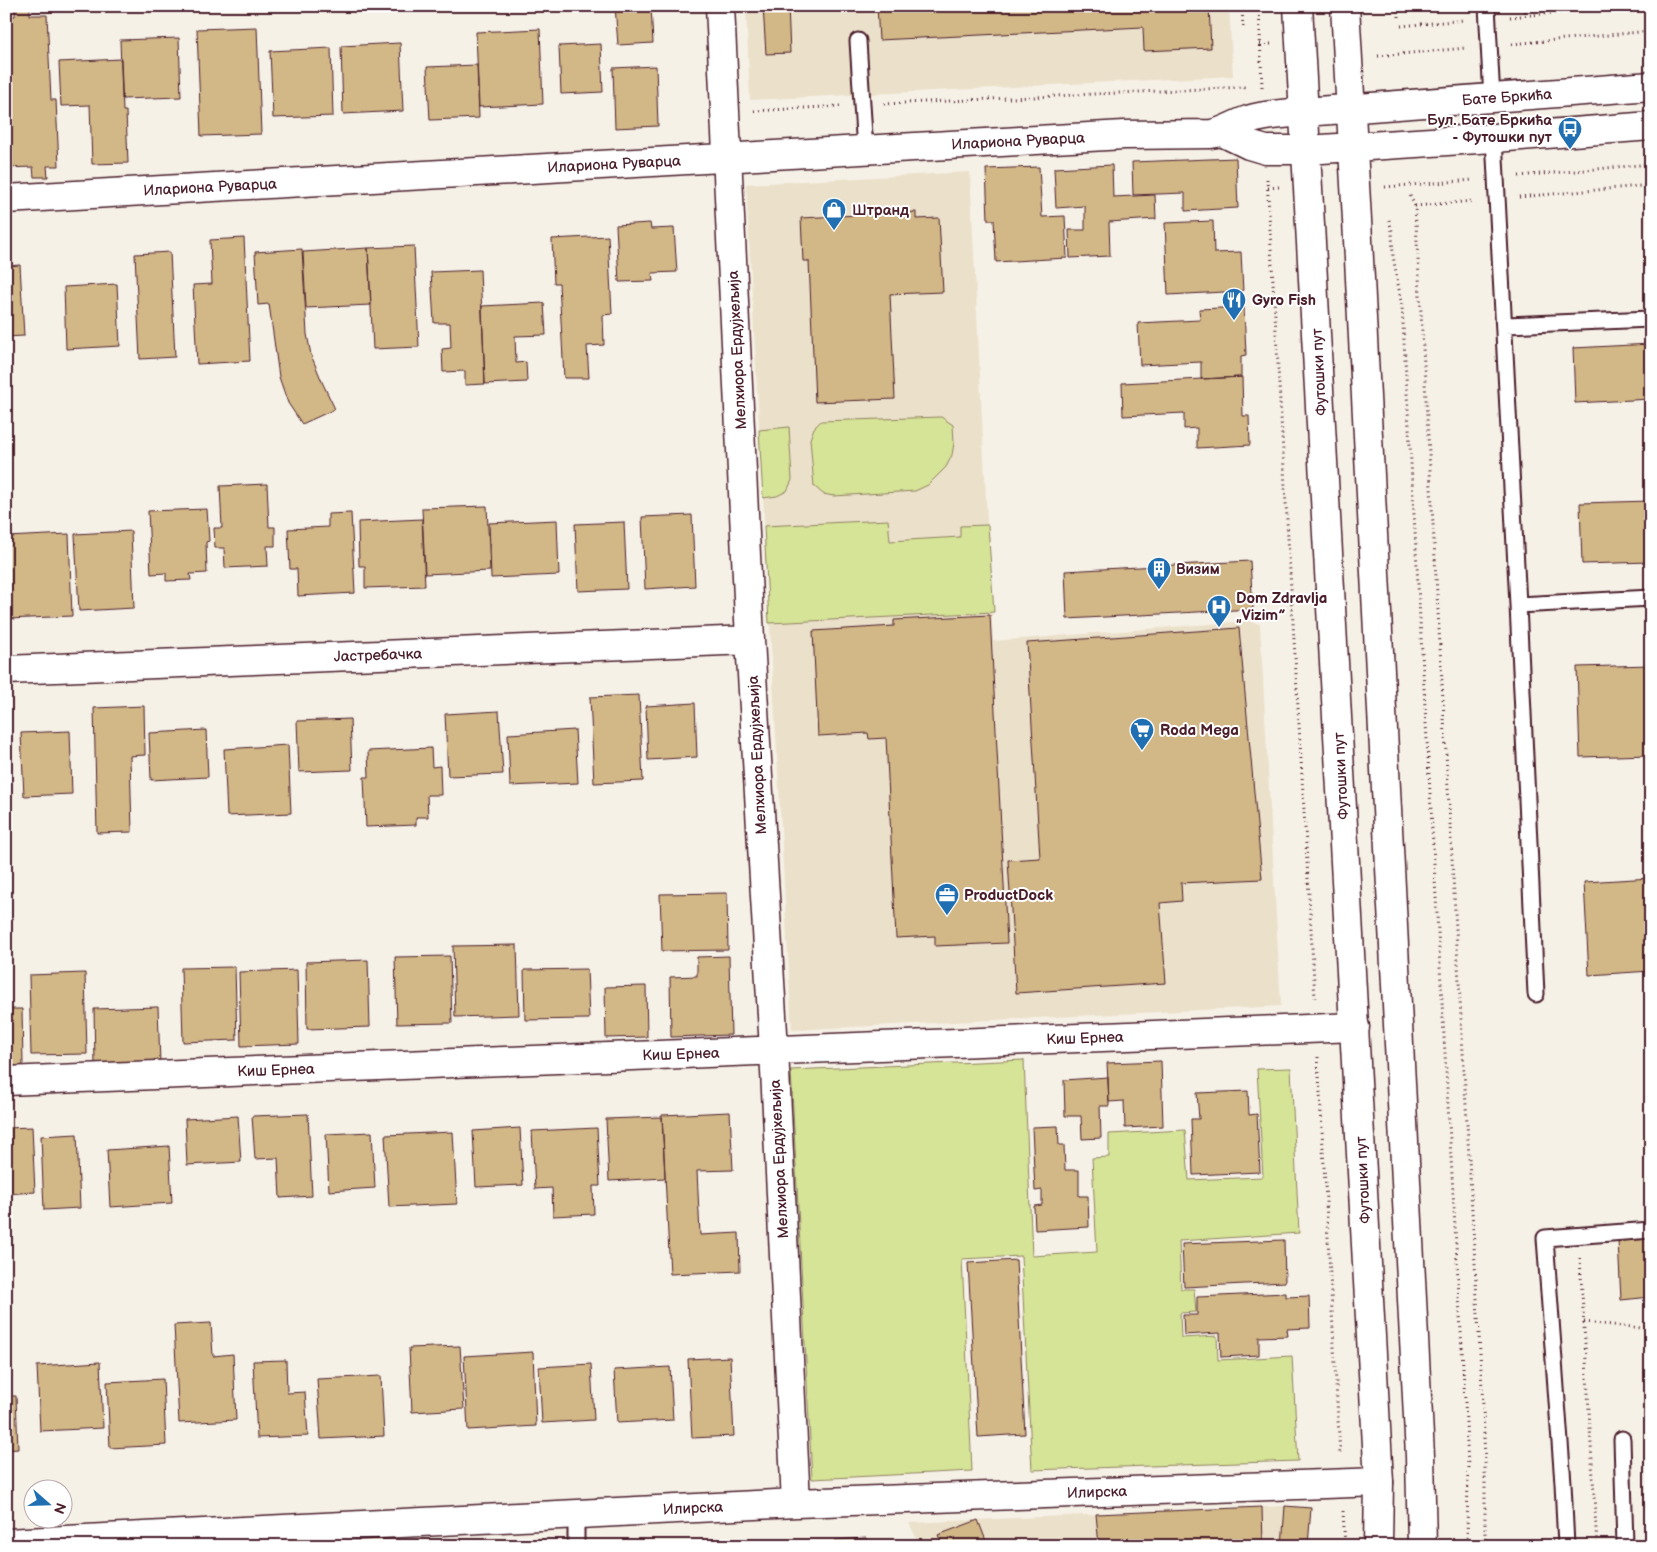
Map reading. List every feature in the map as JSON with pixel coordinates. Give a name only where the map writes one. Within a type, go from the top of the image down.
[{"type":"street","name":"Мелхиора Ердујхељија","points":[[720,6],[750,640],[774,1050],[796,1503]]},
{"type":"street","name":"Футошки пут","points":[[1298,6],[1379,1482],[1378,1546]]},
{"type":"street","points":[[1345,6],[1420,1456],[1422,1546]]},
{"type":"street","name":"Бате Бркића","points":[[1222,132],[1247,120],[1264,116],[1651,86]]},
{"type":"street","points":[[1222,132],[1249,145],[1266,150],[1306,150],[1651,126]]},
{"type":"street","name":"Илариона Руварца","points":[[6,199],[1124,135],[1222,132]]},
{"type":"street","name":"Јастребачка","points":[[6,670],[750,640]]},
{"type":"street","name":"Киш Ернеа","points":[[6,1081],[1355,1027]]},
{"type":"street","name":"Илирска","points":[[6,1543],[796,1503],[1379,1482]]},
{"type":"lane","points":[[1487,12],[1492,98]]},
{"type":"lane","points":[[858,41],[865,150]]},
{"type":"lane","points":[[1494,138],[1505,324],[1536,994]]},
{"type":"lane","points":[[1505,324],[1651,319]]},
{"type":"lane","points":[[1518,605],[1651,598]]},
{"type":"lane","points":[[1566,1546],[1545,1238],[1651,1230]]},
{"type":"lane","points":[[1622,1439],[1625,1546]]},
{"type":"lane","points":[[576,1514],[576,1546]]},
{"type":"path","points":[[1242,6],[1243,27]]},
{"type":"path","points":[[1259,6],[1262,91]]},
{"type":"path","points":[[1399,6],[1399,17]]},
{"type":"path","points":[[1525,6],[1526,16]]},
{"type":"path","points":[[1401,26],[1487,12],[1526,16],[1626,6]]},
{"type":"path","points":[[726,112],[1245,87]]},
{"type":"path","points":[[1267,173],[1345,1546]]},
{"type":"path","points":[[1415,206],[1651,185]]},
{"type":"path","points":[[1410,196],[1415,206],[1482,1385],[1485,1463],[1485,1546]]},
{"type":"path","points":[[1386,215],[1392,231],[1393,256],[1402,306],[1468,1466],[1467,1546]]},
{"type":"path","points":[[1579,1235],[1597,1546]]},
{"type":"path","points":[[1584,1322],[1651,1329]]},
{"type":"shaded area","points":[[746,6],[1229,6],[1233,76],[750,100]]},
{"type":"shaded area","points":[[970,172],[993,641],[1248,621],[1260,624],[1281,1006],[792,1030],[746,184]]},
{"type":"shaded area","points":[[1285,1506],[1311,1508],[1308,1546],[920,1546],[909,1523]]},
{"type":"green space","points":[[941,417],[953,425],[954,443],[952,455],[946,467],[928,485],[915,491],[834,496],[823,494],[814,486],[810,439],[814,428],[821,421]]},
{"type":"green space","points":[[789,427],[792,480],[787,491],[777,496],[763,498],[759,430]]},
{"type":"green space","points":[[888,520],[890,541],[960,537],[960,526],[988,525],[994,612],[769,623],[764,526]]},
{"type":"green space","points":[[1024,1060],[1032,1256],[1097,1252],[1092,1158],[1109,1157],[1109,1134],[1185,1130],[1189,1180],[1263,1177],[1257,1069],[1291,1068],[1299,1233],[1179,1241],[1181,1289],[1194,1289],[1196,1312],[1180,1313],[1181,1338],[1217,1336],[1218,1360],[1292,1356],[1298,1461],[1032,1470],[1021,1256],[962,1259],[972,1471],[812,1479],[791,1070]]},
{"type":"building","points":[[15,6],[30,6],[30,15],[47,15],[51,100],[56,100],[59,166],[47,166],[48,177],[34,177],[33,167],[6,168],[6,16],[15,16]]},
{"type":"building","points":[[615,6],[651,6],[653,43],[618,45]]},
{"type":"building","points":[[763,6],[788,6],[790,53],[766,54]]},
{"type":"building","points":[[877,6],[1209,6],[1211,48],[1144,51],[1143,27],[879,40]]},
{"type":"building","points":[[257,27],[261,134],[201,136],[197,29]]},
{"type":"building","points":[[540,29],[543,104],[479,107],[476,32]]},
{"type":"building","points":[[179,38],[181,97],[122,99],[120,40]]},
{"type":"building","points":[[400,43],[403,111],[343,114],[341,46]]},
{"type":"building","points":[[601,44],[603,92],[561,94],[559,46]]},
{"type":"building","points":[[331,48],[333,116],[273,118],[270,51]]},
{"type":"building","points":[[121,59],[128,163],[92,164],[90,105],[61,106],[59,62]]},
{"type":"building","points":[[477,65],[479,118],[430,120],[427,67]]},
{"type":"building","points":[[656,66],[658,126],[615,128],[613,68]]},
{"type":"building","points":[[1236,158],[1238,208],[1185,211],[1185,193],[1133,195],[1132,162]]},
{"type":"building","points":[[1112,165],[1113,197],[1155,195],[1156,219],[1109,222],[1110,256],[1070,258],[1069,230],[1085,230],[1085,206],[1056,208],[1054,168]]},
{"type":"building","points":[[1039,167],[1042,217],[1065,216],[1067,258],[996,262],[994,220],[988,220],[986,169]]},
{"type":"building","points":[[916,212],[916,219],[939,218],[943,292],[890,294],[895,399],[815,402],[809,261],[803,261],[801,218]]},
{"type":"building","points":[[1213,221],[1214,253],[1241,252],[1243,291],[1168,295],[1165,223]]},
{"type":"building","points":[[650,223],[651,229],[674,228],[677,272],[652,273],[653,281],[619,282],[616,225]]},
{"type":"building","points":[[608,236],[612,314],[603,315],[604,345],[587,346],[589,378],[564,378],[559,283],[554,283],[552,239]]},
{"type":"building","points":[[244,238],[250,361],[197,364],[193,285],[212,284],[210,240]]},
{"type":"building","points":[[414,246],[419,347],[373,349],[368,248]]},
{"type":"building","points":[[368,248],[371,305],[306,308],[303,252]]},
{"type":"building","points":[[302,249],[307,334],[311,355],[335,409],[302,424],[288,403],[279,377],[269,304],[258,305],[255,252]]},
{"type":"building","points":[[170,252],[175,357],[140,359],[135,254]]},
{"type":"building","points":[[20,265],[24,336],[6,337],[6,266]]},
{"type":"building","points":[[480,270],[485,384],[465,385],[465,371],[443,372],[442,349],[451,348],[450,323],[434,323],[431,272]]},
{"type":"building","points":[[117,284],[120,346],[66,349],[64,287]]},
{"type":"building","points":[[544,303],[546,335],[515,336],[516,363],[526,362],[527,382],[485,384],[482,306]]},
{"type":"building","points":[[1244,307],[1246,355],[1241,356],[1241,377],[1201,379],[1201,362],[1140,365],[1138,323],[1200,320],[1199,309]]},
{"type":"building","points":[[1651,344],[1651,399],[1575,403],[1573,348]]},
{"type":"building","points":[[1242,377],[1243,416],[1249,416],[1250,445],[1197,448],[1197,428],[1184,429],[1184,413],[1123,416],[1122,383]]},
{"type":"building","points":[[267,484],[269,527],[275,527],[275,546],[267,546],[268,566],[225,568],[224,548],[215,548],[214,528],[222,528],[220,486]]},
{"type":"building","points":[[1651,501],[1651,562],[1582,564],[1580,503]]},
{"type":"building","points":[[487,506],[490,571],[425,574],[422,508]]},
{"type":"building","points":[[207,509],[209,541],[206,542],[207,573],[190,574],[191,580],[166,581],[166,573],[151,574],[148,511]]},
{"type":"building","points":[[351,513],[355,593],[298,596],[297,569],[290,569],[288,529],[328,527],[328,514]]},
{"type":"building","points":[[692,515],[695,586],[645,589],[642,517]]},
{"type":"building","points":[[422,519],[425,586],[365,588],[365,566],[359,566],[358,522]]},
{"type":"building","points":[[557,520],[559,575],[491,578],[489,523]]},
{"type":"building","points":[[624,522],[627,589],[578,591],[575,524]]},
{"type":"building","points":[[131,531],[134,608],[79,611],[75,534]]},
{"type":"building","points":[[69,534],[72,616],[9,619],[6,537]]},
{"type":"building","name":"Визим","points":[[1250,561],[1253,609],[1067,619],[1065,571]]},
{"type":"building","points":[[990,615],[1007,943],[935,946],[935,936],[896,938],[886,738],[869,739],[868,733],[818,736],[813,631],[894,626],[894,620]]},
{"type":"building","name":"Roda Mega","points":[[1239,628],[1262,879],[1181,883],[1182,901],[1160,903],[1166,983],[1016,993],[1008,860],[1040,858],[1027,643]]},
{"type":"building","points":[[1651,665],[1651,755],[1580,757],[1577,667]]},
{"type":"building","points":[[639,695],[643,781],[594,783],[590,697]]},
{"type":"building","points":[[695,703],[697,757],[648,760],[646,706]]},
{"type":"building","points":[[144,706],[145,755],[130,756],[132,832],[97,833],[94,708]]},
{"type":"building","points":[[499,711],[503,774],[448,776],[445,714]]},
{"type":"building","points":[[350,719],[352,770],[299,772],[297,721]]},
{"type":"building","points":[[206,730],[208,777],[151,780],[149,733]]},
{"type":"building","points":[[575,730],[578,783],[510,786],[508,734]]},
{"type":"building","points":[[70,731],[72,794],[24,796],[21,733]]},
{"type":"building","points":[[288,745],[291,813],[227,816],[224,749]]},
{"type":"building","points":[[431,748],[432,767],[440,766],[441,795],[427,795],[428,817],[416,817],[416,825],[366,827],[364,777],[369,777],[368,751]]},
{"type":"building","points":[[1651,878],[1651,971],[1589,975],[1584,882]]},
{"type":"building","points":[[727,893],[728,950],[662,951],[660,894]]},
{"type":"building","points":[[517,945],[519,1015],[455,1017],[453,946]]},
{"type":"building","points":[[450,956],[452,1023],[397,1024],[395,957]]},
{"type":"building","points":[[729,956],[731,1035],[671,1037],[670,977],[697,976],[697,957]]},
{"type":"building","points":[[368,960],[370,1027],[307,1029],[306,962]]},
{"type":"building","points":[[235,967],[237,1040],[183,1042],[181,968]]},
{"type":"building","points":[[587,969],[589,1019],[525,1020],[524,970]]},
{"type":"building","points":[[297,970],[299,1044],[241,1046],[239,972]]},
{"type":"building","points":[[85,973],[87,1054],[31,1055],[29,975]]},
{"type":"building","points":[[646,986],[647,1037],[606,1038],[605,987]]},
{"type":"building","points":[[158,1007],[160,1063],[95,1065],[94,1009]]},
{"type":"building","points":[[6,1009],[22,1009],[23,1066],[6,1066]]},
{"type":"building","points":[[1161,1061],[1163,1126],[1125,1128],[1124,1101],[1109,1102],[1107,1063]]},
{"type":"building","points":[[1108,1077],[1109,1106],[1100,1106],[1101,1138],[1082,1139],[1081,1116],[1065,1116],[1064,1080]]},
{"type":"building","points":[[1248,1091],[1249,1115],[1257,1114],[1260,1172],[1193,1175],[1191,1119],[1199,1119],[1197,1093]]},
{"type":"building","points":[[730,1112],[733,1170],[697,1171],[700,1235],[739,1233],[740,1271],[670,1274],[662,1115]]},
{"type":"building","points":[[308,1114],[312,1196],[280,1198],[278,1158],[255,1159],[252,1116]]},
{"type":"building","points":[[238,1116],[241,1162],[187,1165],[185,1119]]},
{"type":"building","points":[[662,1117],[665,1178],[609,1181],[606,1119]]},
{"type":"building","points":[[1058,1126],[1059,1145],[1064,1145],[1065,1170],[1079,1170],[1079,1196],[1088,1196],[1089,1227],[1035,1230],[1034,1206],[1042,1205],[1042,1190],[1035,1191],[1032,1127]]},
{"type":"building","points":[[32,1127],[35,1192],[6,1194],[6,1128]]},
{"type":"building","points":[[520,1128],[523,1185],[476,1187],[473,1131]]},
{"type":"building","points":[[597,1128],[600,1186],[593,1186],[594,1214],[553,1216],[552,1188],[535,1189],[532,1131]]},
{"type":"building","points":[[372,1132],[375,1188],[329,1191],[326,1134]]},
{"type":"building","points":[[453,1132],[457,1204],[389,1207],[385,1135]]},
{"type":"building","points":[[77,1134],[80,1208],[44,1210],[41,1136]]},
{"type":"building","points":[[169,1146],[172,1203],[110,1207],[107,1150]]},
{"type":"building","points":[[1651,1239],[1651,1297],[1621,1300],[1618,1241]]},
{"type":"building","points":[[1284,1240],[1285,1282],[1184,1287],[1182,1244]]},
{"type":"building","points":[[1016,1260],[1025,1434],[978,1437],[968,1263]]},
{"type":"building","points":[[1286,1293],[1286,1297],[1309,1296],[1310,1328],[1287,1329],[1288,1336],[1259,1337],[1259,1355],[1221,1357],[1220,1333],[1184,1335],[1183,1315],[1197,1315],[1197,1297]]},
{"type":"building","points":[[211,1323],[213,1356],[233,1354],[236,1420],[179,1423],[174,1325]]},
{"type":"building","points":[[460,1346],[464,1409],[412,1412],[409,1348]]},
{"type":"building","points":[[533,1352],[536,1426],[468,1430],[464,1356]]},
{"type":"building","points":[[730,1357],[734,1436],[692,1438],[688,1359]]},
{"type":"building","points":[[286,1360],[287,1393],[305,1392],[308,1436],[257,1438],[253,1361]]},
{"type":"building","points":[[100,1362],[103,1428],[40,1431],[37,1366]]},
{"type":"building","points":[[591,1364],[594,1420],[542,1423],[539,1367]]},
{"type":"building","points":[[670,1367],[673,1420],[617,1423],[614,1370]]},
{"type":"building","points":[[381,1376],[384,1436],[321,1439],[317,1379]]},
{"type":"building","points":[[163,1379],[166,1445],[110,1448],[107,1382]]},
{"type":"building","points":[[6,1396],[16,1396],[18,1449],[6,1450]]},
{"type":"building","points":[[1285,1506],[1311,1508],[1308,1546],[1282,1546]]},
{"type":"building","points":[[1262,1507],[1263,1546],[1099,1546],[1096,1514]]},
{"type":"building","points":[[978,1520],[988,1546],[943,1546],[938,1535]]},
{"type":"building","points":[[866,1538],[869,1546],[838,1546],[835,1540]]},
{"type":"building","points":[[906,1541],[909,1546],[882,1546],[880,1542]]},
{"type":"place","name":"Бул. Бате Бркића - Футошки пут","points":[[1570,150]]},
{"type":"place","name":"Штранд","points":[[834,231]]},
{"type":"place","name":"Gyro Fish","points":[[1234,321]]},
{"type":"place","name":"Визим","points":[[1159,590]]},
{"type":"place","name":"Dom Zdravlja „Vizim”","points":[[1219,628]]},
{"type":"place","name":"Roda Mega","points":[[1142,751]]},
{"type":"place","name":"ProductDock","points":[[947,916]]}]
